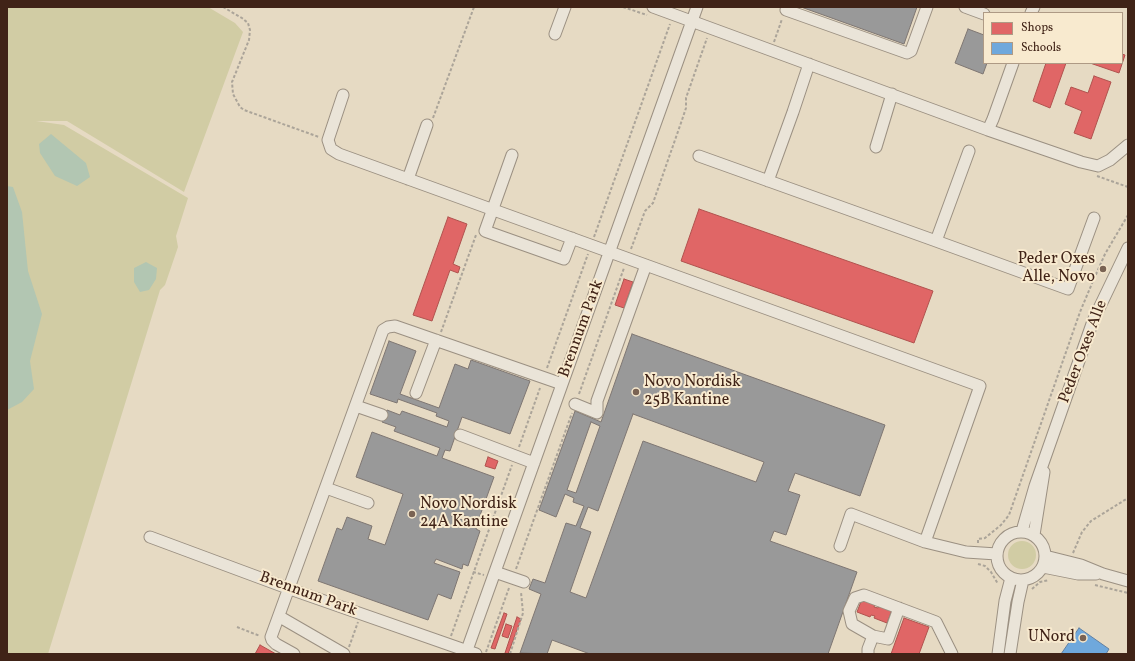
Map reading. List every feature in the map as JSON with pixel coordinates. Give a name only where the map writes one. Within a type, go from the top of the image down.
[{"type":"street","points":[[555,34],[565,7]]},
{"type":"street","points":[[653,7],[988,130],[1081,162],[1098,166],[1110,160],[1128,145]]},
{"type":"street","name":"Brennum Park","points":[[150,537],[290,589],[472,652],[495,572],[698,7]]},
{"type":"street","points":[[786,10],[907,53],[911,51],[927,7]]},
{"type":"street","points":[[965,7],[983,14]]},
{"type":"street","points":[[768,180],[809,64]]},
{"type":"street","points":[[988,130],[1013,64]]},
{"type":"street","points":[[876,147],[892,94]]},
{"type":"street","points":[[343,95],[328,140],[331,149],[335,152],[572,238],[595,239],[610,251],[629,251],[646,265],[980,386],[925,542]]},
{"type":"street","points":[[408,179],[430,121]]},
{"type":"street","points":[[936,242],[969,151]]},
{"type":"street","points":[[512,155],[485,231],[564,259],[572,238]]},
{"type":"street","points":[[699,156],[1068,289],[1094,218]]},
{"type":"street","name":"Peder Oxes Alle","points":[[1022,532],[1035,486],[1093,321],[1128,248]]},
{"type":"street","points":[[575,404],[597,413],[597,401],[646,265]]},
{"type":"street","points":[[294,654],[272,640],[272,637],[383,330],[388,327],[395,326],[562,384]]},
{"type":"street","points":[[416,393],[437,341]]},
{"type":"street","points":[[356,406],[382,415]]},
{"type":"street","points":[[460,435],[534,463]]},
{"type":"street","name":"Peder Oxes Alle","points":[[1034,535],[1046,458]]},
{"type":"street","points":[[326,488],[368,503]]},
{"type":"street","points":[[840,546],[851,514],[925,542],[966,552],[997,554]]},
{"type":"street","points":[[1015,532],[1034,535],[1040,540],[1044,548],[1044,561],[1034,576],[1023,580],[1011,578],[1000,568],[997,554],[999,546],[1008,535],[1015,532]]},
{"type":"street","points":[[1044,561],[1070,562],[1128,581]]},
{"type":"street","points":[[1044,561],[1078,574],[1103,574]]},
{"type":"street","points":[[495,572],[512,578],[522,585]]},
{"type":"street","points":[[998,654],[1005,600],[1011,578]]},
{"type":"street","points":[[1010,654],[1023,580]]},
{"type":"street","points":[[899,608],[888,638],[873,636],[852,624],[849,611],[855,598],[864,595],[899,608],[936,622],[952,654]]},
{"type":"street","points":[[280,617],[347,651]]},
{"type":"street","points":[[868,654],[868,649],[873,636]]},
{"type":"path","points":[[223,7],[248,23],[250,30],[249,40],[232,82],[233,94],[240,107],[244,110],[328,140]]},
{"type":"path","points":[[430,121],[474,7]]},
{"type":"path","points":[[771,50],[786,10]]},
{"type":"path","points":[[448,644],[595,239],[674,14]]},
{"type":"path","points":[[485,654],[629,251],[645,212],[653,203],[686,108],[686,98],[711,28]]},
{"type":"path","points":[[998,589],[998,584],[991,572],[985,566],[977,564],[976,553],[978,539],[984,538],[1001,525],[1009,515],[1092,281],[1105,254],[1128,215]]},
{"type":"path","points":[[437,341],[478,229]]},
{"type":"path","points":[[1070,562],[1082,532],[1091,521],[1128,498]]},
{"type":"path","points":[[1028,595],[1040,582],[1054,579]]},
{"type":"path","points":[[1090,584],[1128,593]]},
{"type":"path","points":[[510,654],[524,613],[522,585]]},
{"type":"path","points":[[347,651],[361,613]]},
{"type":"path","points":[[237,627],[272,640]]},
{"type":"shaded area","points":[[7,7],[208,7],[235,23],[243,32],[184,192],[67,121],[36,121],[64,125],[188,198],[176,236],[178,247],[165,285],[160,290],[48,654],[7,654]]},
{"type":"shaded area","points":[[51,134],[86,163],[90,177],[77,186],[55,176],[40,153],[39,144]]},
{"type":"shaded area","points":[[7,186],[13,187],[22,212],[28,271],[42,314],[30,361],[34,389],[22,402],[7,410]]},
{"type":"shaded area","points":[[146,262],[157,268],[156,279],[149,290],[140,292],[134,282],[134,268]]},
{"type":"shaded area","points":[[1022,541],[1032,545],[1036,555],[1032,565],[1022,569],[1012,565],[1008,555],[1012,545]]},
{"type":"building: Shops","points":[[1046,64],[1066,64],[1050,108],[1033,101]]},
{"type":"building: Shops","points":[[1093,64],[1122,64],[1119,73]]},
{"type":"building: Shops","points":[[1094,76],[1111,82],[1091,139],[1074,133],[1082,111],[1065,104],[1071,87],[1088,93]]},
{"type":"building: Shops","points":[[699,209],[933,291],[914,343],[681,261]]},
{"type":"building: Shops","points":[[448,217],[467,224],[453,264],[460,267],[458,273],[450,270],[432,321],[413,315]]},
{"type":"building: Shops","points":[[624,279],[633,282],[624,308],[615,305]]},
{"type":"building: Shops","points":[[488,457],[498,461],[495,469],[485,466]]},
{"type":"building: Shops","points":[[862,599],[875,604],[874,607],[878,608],[879,606],[892,610],[887,623],[874,618],[875,616],[871,615],[870,617],[857,612]]},
{"type":"building: Shops","points":[[504,613],[507,614],[495,649],[491,648]]},
{"type":"building: Shops","points":[[517,617],[521,619],[508,654],[505,653]]},
{"type":"building: Shops","points":[[904,618],[929,627],[919,654],[891,654]]},
{"type":"building: Shops","points":[[506,624],[512,626],[508,638],[502,636]]},
{"type":"building: Shops","points":[[260,645],[276,654],[255,654]]},
{"type":"building: Schools","name":"UNord","points":[[1079,628],[1109,649],[1106,654],[1061,654]]},
{"type":"building: Industry","points":[[801,7],[917,7],[904,44]]},
{"type":"building: Industry","points":[[968,29],[983,35],[983,64],[987,64],[983,74],[955,63]]},
{"type":"building: Industry","points":[[632,334],[885,425],[860,496],[795,473],[788,491],[800,495],[786,535],[774,531],[770,541],[857,572],[828,654],[590,654],[552,640],[547,654],[520,653],[541,594],[529,589],[533,579],[545,583],[566,523],[576,526],[584,506],[573,502],[574,498],[565,494],[556,517],[539,510],[575,411],[601,422]],"holes":[[[633,414],[764,462],[756,482],[643,441],[586,598],[570,592],[591,532],[580,528],[588,507],[598,511]],[[591,422],[600,426],[576,493],[567,490]]]},
{"type":"building: Industry","points":[[389,341],[416,351],[400,394],[439,408],[455,364],[468,369],[471,360],[530,381],[510,434],[462,417],[450,451],[445,450],[442,458],[494,477],[478,521],[453,511],[451,516],[477,525],[476,529],[480,531],[468,566],[463,564],[462,569],[436,559],[434,563],[460,572],[451,599],[438,594],[428,620],[318,581],[337,528],[342,530],[347,517],[372,526],[368,539],[385,545],[403,494],[356,477],[372,432],[437,456],[440,448],[394,431],[396,427],[382,422],[387,410],[400,415],[402,411],[447,427],[449,421],[436,416],[437,413],[398,399],[397,403],[370,394]]},
{"type":"place","name":"Peder Oxes Alle, Novo","points":[[1103,269]]},
{"type":"place","name":"Novo Nordisk 25B Kantine","points":[[636,392]]},
{"type":"place","name":"Novo Nordisk 24A Kantine","points":[[412,514]]},
{"type":"place","name":"UNord","points":[[1083,638]]}]
